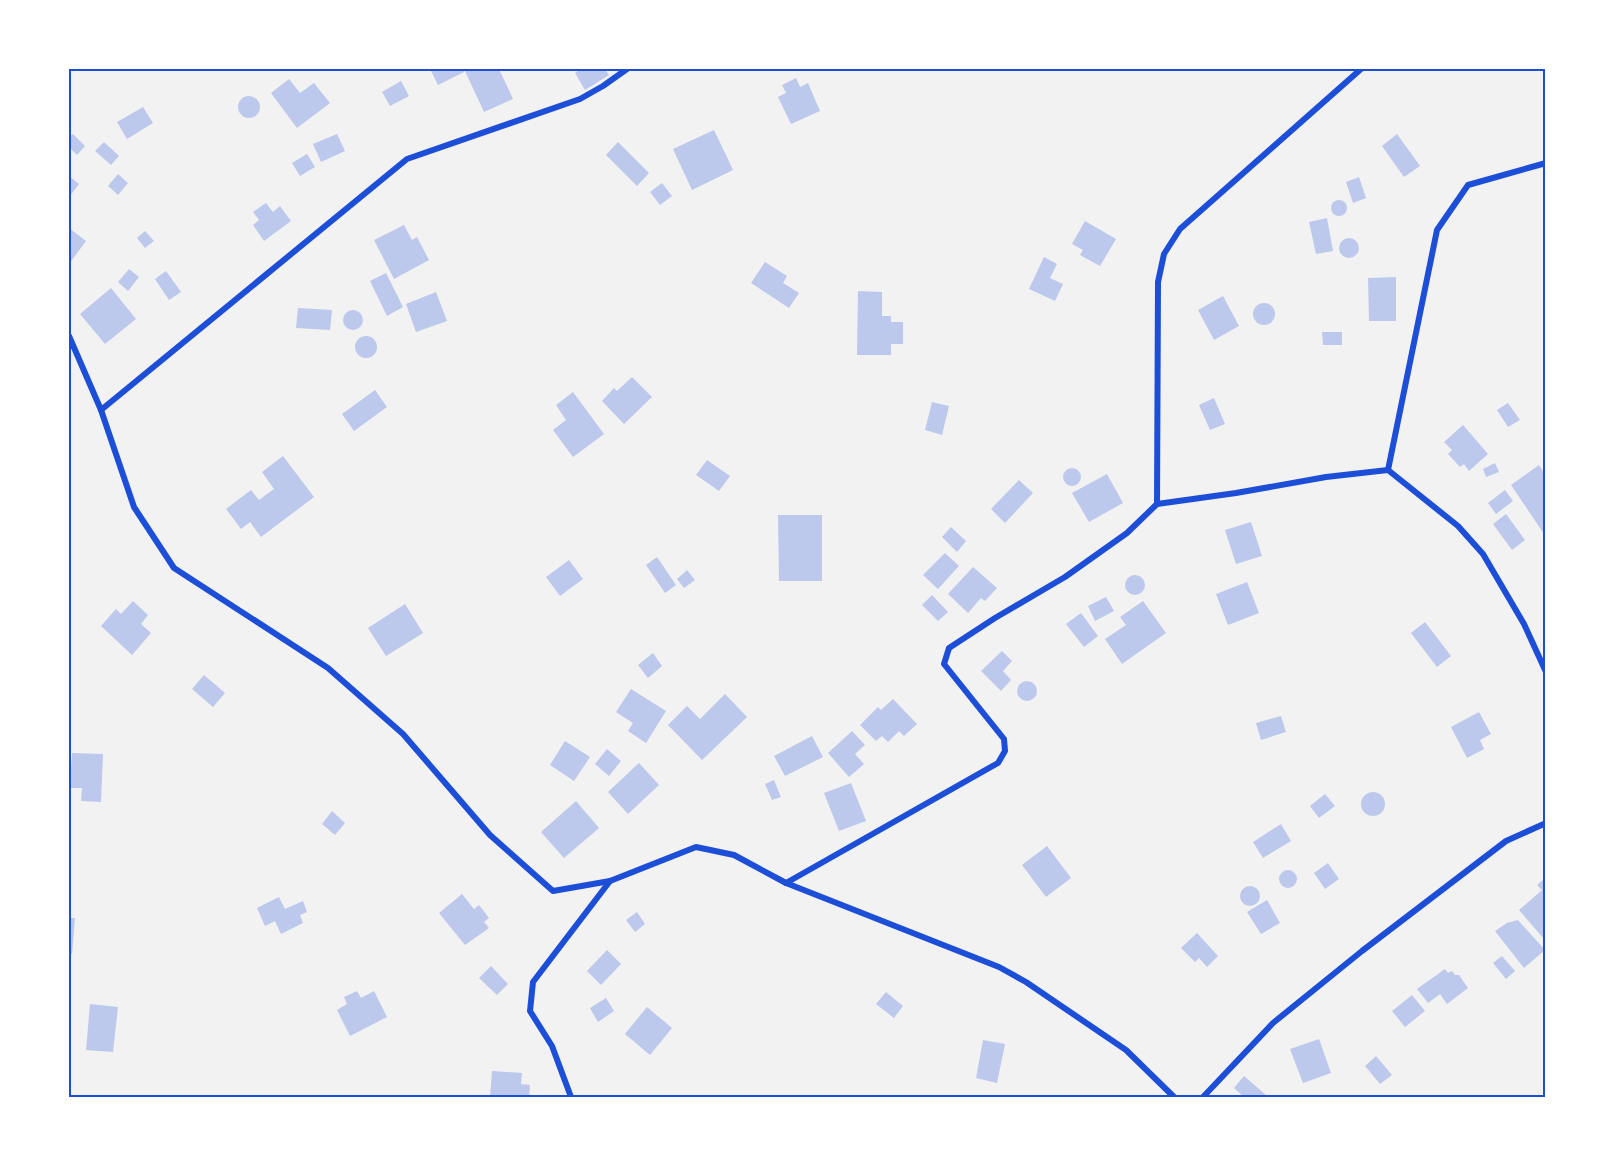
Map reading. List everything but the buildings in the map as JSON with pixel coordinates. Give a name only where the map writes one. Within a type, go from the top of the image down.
[{"type":"street","points":[[100,410],[408,159],[580,99],[627,69]]},
{"type":"street","points":[[1157,504],[1158,282],[1164,254],[1180,229],[1361,69]]},
{"type":"street","points":[[1388,470],[1437,230],[1468,185],[1546,163]]},
{"type":"street","points":[[69,336],[100,410],[134,507],[174,568],[328,668],[403,734],[490,835],[553,891],[610,881],[696,847],[734,855],[786,883],[999,967],[1026,982],[1126,1050],[1174,1097]]},
{"type":"street","points":[[786,883],[998,764],[1005,751],[1004,739],[944,664],[949,648],[1074,571],[1127,533],[1157,504],[1326,477],[1388,470],[1458,526],[1483,554],[1524,624],[1546,672]]},
{"type":"street","points":[[1203,1097],[1273,1023],[1362,951],[1506,842],[1546,823]]},
{"type":"street","points":[[571,1097],[552,1046],[530,1011],[533,982],[610,881]]}]
